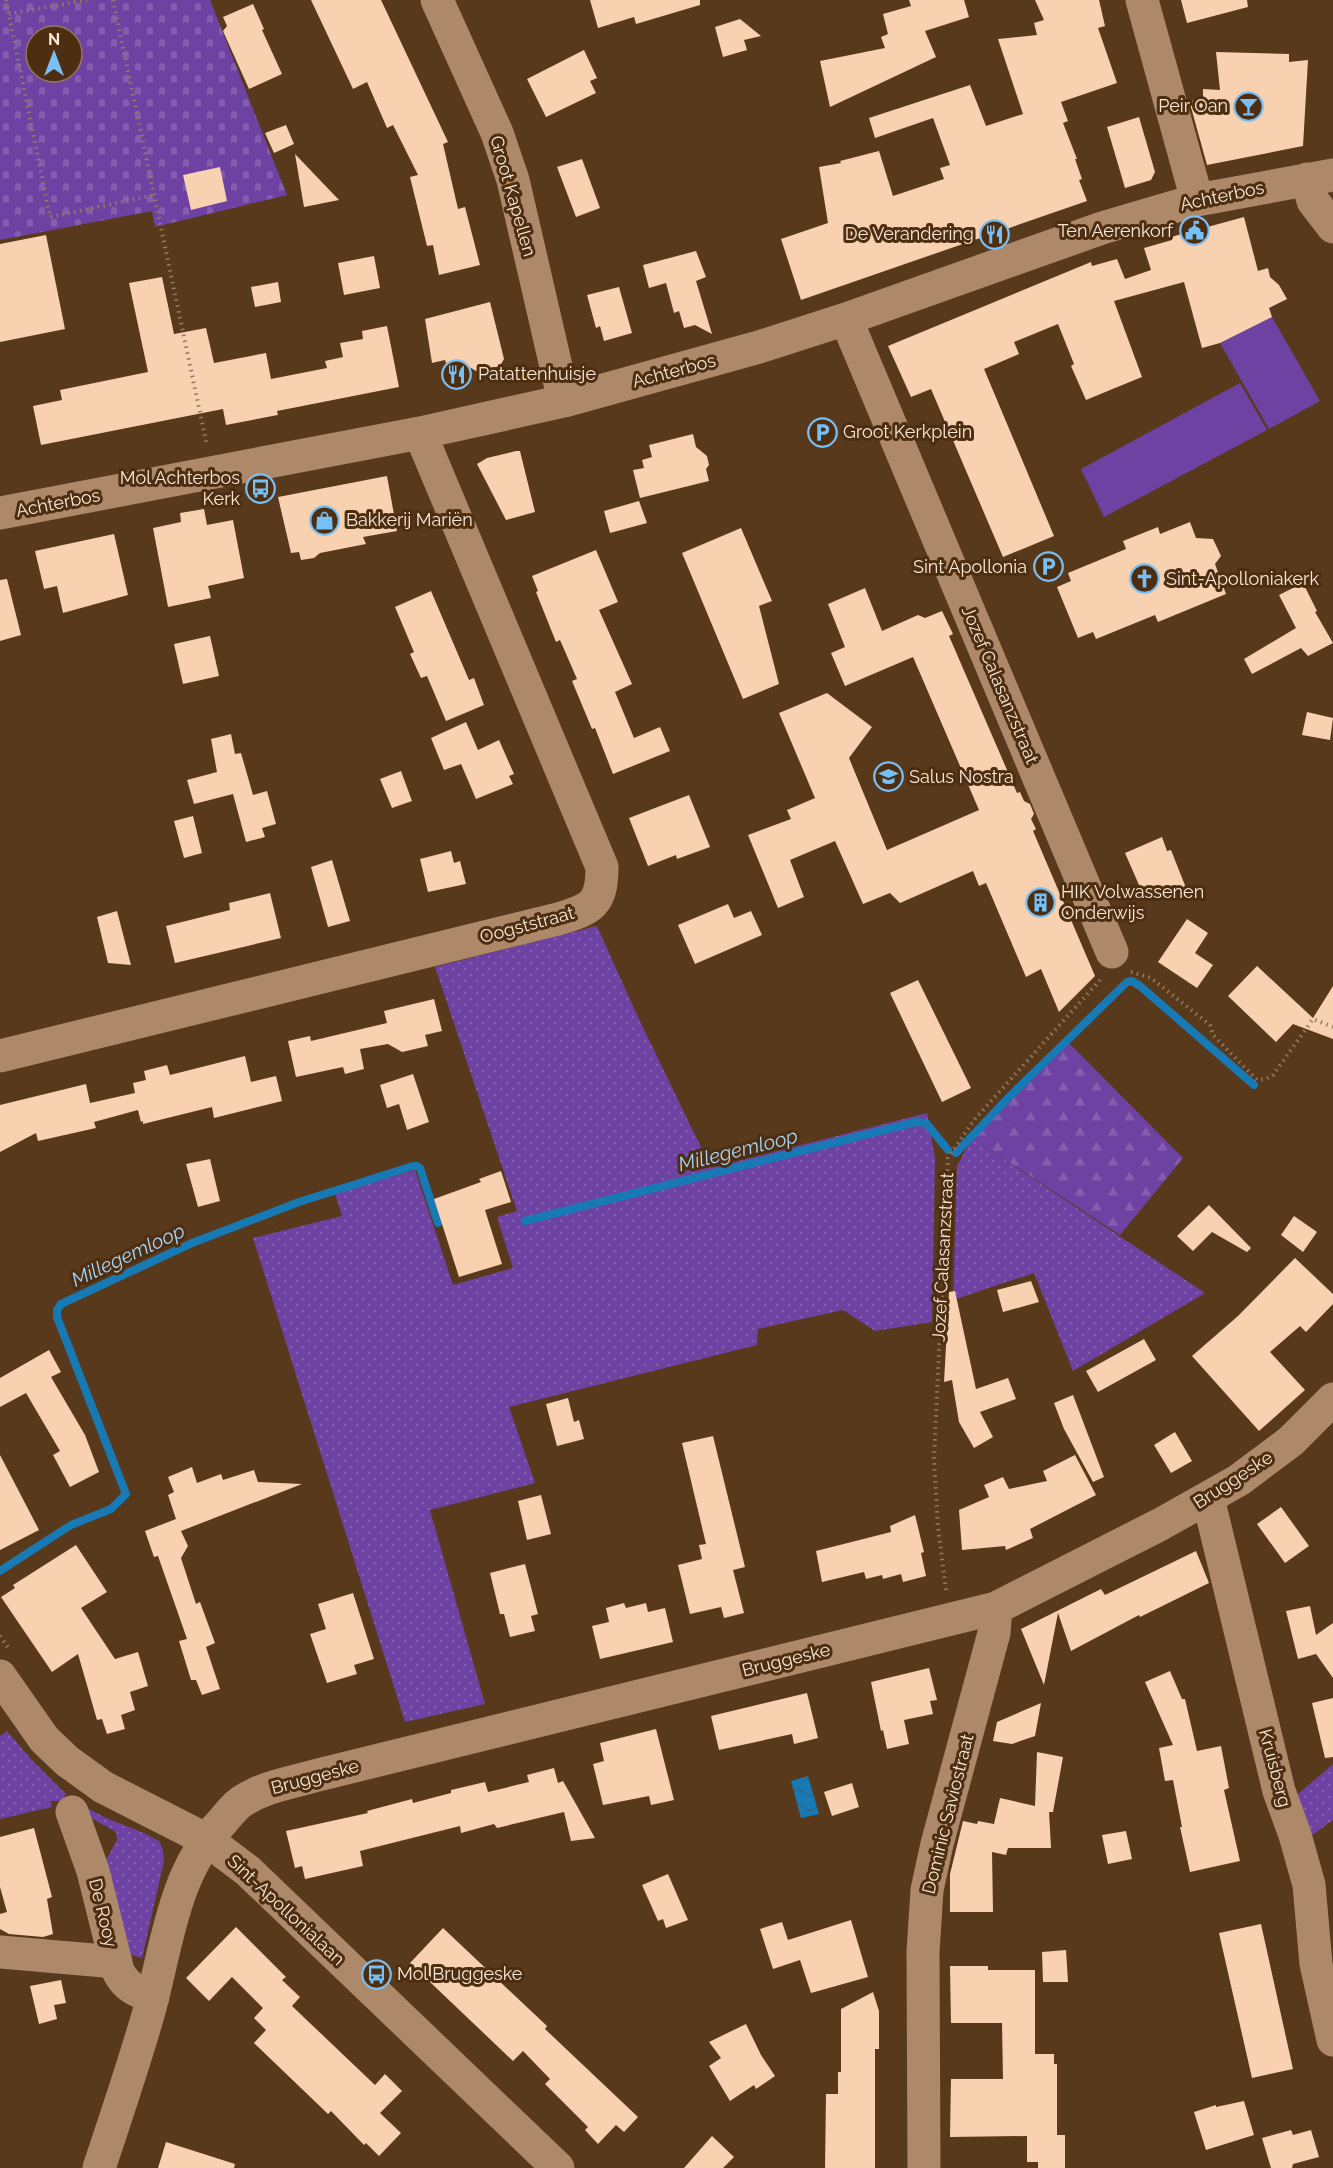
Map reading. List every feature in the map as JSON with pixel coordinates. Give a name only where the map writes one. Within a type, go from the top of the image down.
[{"type":"street","name":"Groot Kapellen","points":[[437,0],[497,133],[513,180],[564,401]]},
{"type":"street","points":[[1142,0],[1197,200]]},
{"type":"street","name":"Achterbos","points":[[0,513],[420,434],[564,401],[759,347],[846,319],[1102,228],[1197,200],[1320,177]]},
{"type":"street","points":[[1320,177],[1313,201],[1333,227]]},
{"type":"street","name":"Jozef Calasanzstraat","points":[[846,319],[1112,952]]},
{"type":"street","name":"Oogststraat","points":[[0,1056],[558,919],[578,913],[594,903],[602,886],[602,867],[420,434]]},
{"type":"street","name":"Bruggeske","points":[[207,1840],[236,1806],[252,1795],[314,1776],[996,1608],[1061,1576],[1239,1480],[1291,1441],[1333,1399]]},
{"type":"street","name":"Kruisberg","points":[[1208,1498],[1279,1791],[1295,1835],[1309,1885],[1316,1964],[1333,2040]]},
{"type":"street","name":"Dominic Saviostraat","points":[[924,2168],[923,1952],[927,1890],[937,1844],[994,1633],[996,1608]]},
{"type":"street","name":"Sint-Apollonialaan","points":[[7,1666],[44,1739],[67,1761],[103,1787],[207,1840],[248,1871],[558,2168]]},
{"type":"street","name":"De Rooy","points":[[72,1812],[93,1871],[123,1981],[130,1988],[153,1996]]},
{"type":"street","points":[[99,2168],[130,2077],[180,1888],[190,1866],[207,1840]]},
{"type":"street","points":[[0,1952],[116,1962]]},
{"type":"path","points":[[6,0],[50,217],[155,195]]},
{"type":"path","points":[[9,14],[87,0]]},
{"type":"path","points":[[113,0],[213,473]]},
{"type":"path","points":[[1112,952],[1128,971],[1151,978],[1210,1025],[1213,1035],[1257,1080],[1273,1075],[1313,1019],[1333,1027]]},
{"type":"path","name":"Jozef Calasanzstraat","points":[[950,1620],[938,1527],[934,1459],[948,1158],[974,1120],[1104,977],[1112,952]]},
{"type":"path","points":[[0,1636],[7,1666]]},
{"type":"green space","points":[[0,0],[210,0],[287,195],[155,227],[152,211],[0,240]]},
{"type":"green space","points":[[1272,317],[1320,401],[1269,429],[1220,343]]},
{"type":"green space","points":[[1240,383],[1267,430],[1104,517],[1081,469]]},
{"type":"green space","points":[[597,926],[711,1168],[927,1113],[935,1158],[932,1322],[875,1331],[843,1310],[758,1329],[757,1345],[509,1407],[535,1483],[430,1510],[485,1704],[405,1722],[253,1238],[342,1216],[335,1194],[415,1170],[453,1285],[513,1268],[497,1217],[517,1211],[435,967]]},
{"type":"green space","points":[[1069,1043],[1183,1158],[1120,1235],[972,1138]]},
{"type":"green space","points":[[972,1138],[1205,1293],[1073,1371],[1034,1273],[953,1300],[957,1166]]},
{"type":"green space","points":[[7,1731],[66,1794],[62,1801],[50,1801],[52,1807],[0,1819],[0,1736]]},
{"type":"green space","points":[[1333,1764],[1333,1820],[1304,1841],[1291,1800]]},
{"type":"green space","points":[[78,1803],[159,1841],[163,1850],[164,1861],[142,1958],[124,1953],[102,1867],[117,1840],[116,1832],[77,1810]]},
{"type":"water","points":[[808,1776],[819,1814],[801,1818],[791,1781]]},
{"type":"building","points":[[311,0],[381,0],[448,142],[443,144],[458,209],[465,207],[480,265],[439,275],[433,245],[427,246],[410,177],[418,175],[393,125],[387,128],[367,82],[353,89]]},
{"type":"building","points":[[590,0],[700,0],[700,5],[636,24],[634,17],[598,28]]},
{"type":"building","points":[[909,0],[964,0],[969,17],[925,31],[936,57],[830,107],[820,61],[885,48],[881,37],[888,34],[883,14],[911,6]]},
{"type":"building","points":[[1035,0],[1099,0],[1105,26],[1098,28],[1117,83],[1061,102],[1068,121],[1063,123],[1077,159],[1075,159],[1082,179],[1079,180],[1087,201],[801,300],[781,239],[828,223],[819,167],[841,163],[840,161],[879,151],[893,196],[944,179],[940,168],[950,165],[933,118],[875,138],[869,118],[970,85],[986,126],[1023,114],[998,39],[1037,35],[1034,23],[1044,20]]},
{"type":"building","points":[[1181,0],[1247,0],[1248,7],[1187,23]]},
{"type":"building","points":[[253,4],[282,74],[249,89],[223,31],[227,26],[223,17]]},
{"type":"building","points":[[740,19],[761,36],[744,40],[747,50],[723,57],[715,27]]},
{"type":"building","points":[[584,50],[597,78],[590,81],[596,93],[546,117],[527,79]]},
{"type":"building","name":"Peir Oan","points":[[1216,52],[1289,54],[1289,62],[1308,60],[1303,146],[1207,165],[1189,100],[1203,102],[1203,89],[1220,90]]},
{"type":"building","points":[[1139,117],[1155,172],[1151,180],[1125,188],[1107,127]]},
{"type":"building","points":[[286,125],[294,144],[274,153],[265,133]]},
{"type":"building","points":[[295,154],[339,200],[304,207]]},
{"type":"building","points":[[582,159],[600,208],[576,217],[557,167]]},
{"type":"building","points":[[220,167],[227,201],[191,210],[183,175]]},
{"type":"building","points":[[1244,217],[1258,271],[1268,268],[1270,277],[1279,285],[1287,299],[1269,308],[1272,317],[1220,343],[1202,348],[1184,282],[1114,301],[1142,377],[1086,400],[1071,366],[1074,364],[1058,324],[1014,342],[1019,354],[984,369],[1054,536],[1003,557],[931,389],[911,397],[888,346],[1091,262],[1092,266],[1117,259],[1125,279],[1151,270],[1144,248],[1172,240],[1171,237]]},
{"type":"building","points":[[46,235],[65,329],[0,342],[0,244]]},
{"type":"building","points":[[696,251],[706,277],[696,281],[712,334],[695,325],[684,328],[679,311],[674,313],[666,283],[649,288],[643,265]]},
{"type":"building","points":[[374,256],[380,288],[344,295],[338,263]]},
{"type":"building","points":[[162,277],[174,334],[206,328],[214,363],[266,353],[271,379],[327,368],[325,361],[343,357],[340,343],[363,339],[362,331],[387,326],[399,387],[277,411],[278,415],[226,425],[223,409],[41,445],[33,406],[62,400],[60,390],[148,372],[129,283]]},
{"type":"building","points":[[278,282],[281,302],[255,307],[251,287]]},
{"type":"building","points":[[619,287],[632,333],[604,341],[600,326],[596,328],[587,295]]},
{"type":"building","points":[[490,302],[504,359],[500,366],[478,372],[469,367],[463,375],[451,378],[445,360],[432,363],[425,319]]},
{"type":"building","points":[[693,434],[696,447],[707,456],[709,465],[706,469],[709,481],[640,498],[633,470],[644,468],[642,460],[652,457],[649,445]]},
{"type":"building","points":[[520,451],[535,512],[506,520],[477,464],[487,458]]},
{"type":"building","points":[[387,476],[397,531],[363,537],[366,544],[320,553],[314,558],[301,560],[299,552],[291,553],[278,497]]},
{"type":"building","points":[[639,501],[647,523],[610,533],[604,511]]},
{"type":"building","points":[[204,509],[207,525],[233,520],[244,578],[208,586],[211,598],[168,607],[153,528],[181,522],[180,513]]},
{"type":"building","name":"Sint-Apolloniakerk","points":[[1190,522],[1196,538],[1213,539],[1221,556],[1215,564],[1226,594],[1158,622],[1155,615],[1096,639],[1093,632],[1078,638],[1057,587],[1071,581],[1068,573],[1126,549],[1123,541],[1158,527],[1160,534]]},
{"type":"building","points":[[741,528],[772,601],[759,606],[779,684],[743,699],[682,553]]},
{"type":"building","points":[[114,534],[128,595],[63,613],[57,586],[44,589],[35,551]]},
{"type":"building","points":[[596,550],[618,602],[599,610],[632,684],[615,692],[634,738],[660,727],[670,751],[613,774],[595,728],[592,729],[572,681],[577,679],[560,640],[556,642],[532,576]]},
{"type":"building","points":[[7,579],[21,635],[0,641],[0,580]]},
{"type":"building","points":[[1303,583],[1317,611],[1315,612],[1333,643],[1308,656],[1301,648],[1252,674],[1244,659],[1296,628],[1279,595]]},
{"type":"building","points":[[865,588],[882,631],[918,615],[925,618],[942,611],[953,634],[949,636],[1017,793],[1020,792],[1024,801],[1030,804],[1034,814],[1031,819],[1036,829],[1033,831],[1095,976],[1059,1012],[1041,969],[1026,977],[986,883],[979,886],[973,871],[900,903],[890,893],[863,904],[835,841],[790,860],[804,897],[778,908],[748,835],[791,819],[787,810],[815,798],[779,713],[827,693],[872,727],[849,758],[887,850],[979,810],[913,657],[845,686],[831,653],[845,647],[828,604]]},
{"type":"building","points":[[431,591],[469,680],[474,678],[484,705],[446,721],[427,676],[421,678],[410,654],[414,652],[395,607]]},
{"type":"building","points":[[210,636],[219,676],[183,684],[174,644]]},
{"type":"building","points":[[1307,712],[1333,718],[1330,740],[1302,735]]},
{"type":"building","points":[[466,722],[478,750],[499,740],[514,774],[509,776],[513,784],[476,799],[461,764],[444,770],[431,738]]},
{"type":"building","points":[[231,734],[235,754],[241,753],[253,795],[267,791],[276,824],[262,828],[265,837],[246,842],[233,794],[194,804],[187,780],[217,772],[211,739]]},
{"type":"building","points":[[401,771],[412,801],[392,808],[380,779]]},
{"type":"building","points":[[689,795],[710,847],[677,859],[676,855],[648,866],[629,818]]},
{"type":"building","points":[[193,816],[202,853],[184,858],[174,821]]},
{"type":"building","points":[[1162,837],[1167,851],[1171,850],[1186,888],[1165,897],[1160,886],[1143,894],[1125,853]]},
{"type":"building","points":[[451,851],[454,863],[460,861],[466,884],[428,892],[420,859]]},
{"type":"building","points":[[332,860],[350,921],[328,927],[311,867]]},
{"type":"building","points":[[270,893],[281,938],[175,963],[166,926],[230,910],[229,903]]},
{"type":"building","points":[[728,904],[734,918],[751,911],[762,935],[695,964],[678,925]]},
{"type":"building","points":[[117,911],[131,965],[108,963],[97,917]]},
{"type":"building","points":[[1187,919],[1208,933],[1195,953],[1213,965],[1197,988],[1158,962]]},
{"type":"building","points":[[1257,966],[1313,1018],[1333,986],[1333,1039],[1293,1024],[1276,1042],[1228,996]]},
{"type":"building","points":[[918,980],[971,1088],[942,1102],[890,993]]},
{"type":"building","points":[[434,999],[442,1031],[425,1035],[428,1046],[402,1052],[388,1044],[360,1049],[364,1069],[345,1074],[343,1067],[296,1077],[288,1041],[310,1036],[311,1041],[387,1023],[384,1011]]},
{"type":"building","points":[[245,1056],[251,1082],[276,1076],[282,1101],[214,1118],[212,1107],[143,1124],[138,1110],[94,1122],[96,1128],[38,1141],[36,1133],[0,1152],[0,1105],[86,1084],[90,1103],[135,1093],[133,1083],[146,1080],[144,1071],[167,1065],[170,1075]]},
{"type":"building","points":[[413,1074],[429,1122],[407,1130],[399,1104],[387,1108],[380,1085]]},
{"type":"building","points":[[210,1159],[220,1201],[198,1207],[186,1164]]},
{"type":"building","points":[[501,1171],[511,1202],[485,1210],[502,1264],[459,1277],[434,1199],[481,1182],[479,1179]]},
{"type":"building","points":[[1209,1205],[1251,1248],[1247,1252],[1212,1232],[1193,1251],[1177,1236]]},
{"type":"building","points":[[1294,1216],[1317,1232],[1303,1252],[1281,1235]]},
{"type":"building","points":[[1295,1258],[1333,1294],[1333,1304],[1306,1332],[1300,1326],[1270,1352],[1305,1390],[1259,1431],[1192,1356],[1238,1316]]},
{"type":"building","points":[[1031,1281],[1039,1302],[1003,1312],[997,1290]]},
{"type":"building","points":[[955,1291],[976,1389],[1008,1378],[1016,1399],[980,1412],[993,1437],[974,1448],[959,1422],[952,1380],[944,1382],[949,1292]]},
{"type":"building","points":[[1144,1339],[1156,1360],[1098,1392],[1086,1371]]},
{"type":"building","points":[[49,1350],[61,1372],[51,1377],[85,1435],[99,1472],[70,1487],[53,1455],[60,1451],[26,1393],[0,1407],[0,1378]]},
{"type":"building","points":[[1073,1395],[1104,1477],[1093,1482],[1064,1429],[1054,1403]]},
{"type":"building","points":[[568,1398],[574,1422],[579,1420],[584,1439],[557,1446],[546,1404]]},
{"type":"building","points":[[1175,1432],[1192,1461],[1171,1473],[1154,1445]]},
{"type":"building","points":[[713,1436],[745,1567],[733,1570],[744,1613],[724,1618],[721,1607],[690,1614],[678,1565],[702,1559],[699,1545],[706,1544],[682,1443]]},
{"type":"building","points":[[0,1455],[39,1530],[0,1550]]},
{"type":"building","points":[[1075,1455],[1096,1495],[1030,1529],[1033,1538],[1006,1550],[1005,1546],[962,1550],[959,1510],[989,1497],[984,1485],[1003,1477],[1009,1489],[1047,1481],[1043,1471]]},
{"type":"building","points":[[192,1467],[197,1483],[221,1474],[223,1480],[254,1470],[258,1482],[302,1484],[181,1531],[188,1546],[181,1558],[196,1604],[200,1602],[215,1643],[206,1647],[220,1689],[202,1695],[196,1680],[191,1680],[179,1641],[187,1639],[158,1556],[154,1557],[145,1531],[176,1519],[168,1495],[174,1492],[168,1477]]},
{"type":"building","points":[[541,1495],[551,1534],[527,1540],[518,1501]]},
{"type":"building","points":[[1281,1507],[1309,1546],[1285,1563],[1257,1524]]},
{"type":"building","points":[[915,1515],[924,1552],[921,1553],[926,1576],[903,1582],[901,1574],[883,1579],[882,1575],[866,1579],[864,1572],[822,1582],[816,1551],[891,1532],[890,1526]]},
{"type":"building","points":[[76,1545],[107,1592],[81,1608],[115,1659],[138,1652],[148,1686],[130,1692],[135,1710],[121,1715],[125,1729],[107,1734],[102,1719],[97,1720],[78,1654],[52,1672],[1,1597],[15,1588],[13,1585]]},
{"type":"building","points":[[1196,1551],[1209,1583],[1140,1617],[1139,1615],[1071,1651],[1058,1613],[1044,1685],[1021,1629],[1101,1589],[1105,1595]]},
{"type":"building","points":[[525,1564],[538,1614],[531,1616],[535,1631],[510,1637],[504,1614],[500,1614],[490,1573]]},
{"type":"building","points":[[353,1593],[374,1659],[354,1665],[357,1674],[327,1683],[310,1634],[326,1629],[318,1604]]},
{"type":"building","points":[[624,1603],[626,1608],[646,1603],[648,1612],[665,1608],[673,1642],[600,1659],[592,1626],[609,1622],[606,1608]]},
{"type":"building","points":[[1310,1606],[1316,1635],[1333,1623],[1333,1678],[1316,1654],[1298,1659],[1286,1611]]},
{"type":"building","points":[[929,1668],[937,1700],[930,1701],[933,1714],[904,1720],[909,1744],[887,1749],[871,1682]]},
{"type":"building","points":[[1170,1671],[1182,1699],[1185,1699],[1197,1751],[1221,1746],[1229,1788],[1224,1790],[1240,1861],[1190,1872],[1173,1780],[1165,1781],[1159,1748],[1173,1745],[1145,1682]]},
{"type":"building","points":[[807,1693],[818,1738],[794,1744],[792,1734],[719,1750],[711,1716]]},
{"type":"building","points":[[1333,1698],[1333,1757],[1325,1758],[1312,1703]]},
{"type":"building","points":[[1041,1703],[1035,1736],[1012,1744],[993,1741],[997,1722]]},
{"type":"building","points":[[656,1729],[674,1800],[651,1805],[649,1796],[603,1805],[593,1764],[604,1761],[600,1743]]},
{"type":"building","points":[[1037,1752],[1063,1757],[1053,1812],[1049,1812],[1051,1848],[1008,1848],[1006,1855],[992,1852],[993,1912],[950,1912],[950,1874],[963,1821],[994,1824],[1000,1798],[1035,1806]]},
{"type":"building","points":[[554,1768],[558,1783],[563,1781],[595,1838],[571,1841],[564,1812],[497,1828],[494,1824],[461,1833],[460,1826],[360,1851],[363,1866],[305,1879],[302,1866],[295,1868],[286,1831],[368,1813],[367,1811],[412,1799],[413,1803],[451,1793],[451,1790],[485,1782],[488,1792],[529,1782],[527,1775]]},
{"type":"building","points":[[852,1783],[859,1807],[832,1816],[824,1792]]},
{"type":"building","points":[[34,1828],[52,1897],[47,1899],[53,1934],[43,1937],[9,1934],[0,1929],[0,1914],[7,1912],[0,1887],[0,1837]]},
{"type":"building","points":[[1126,1831],[1132,1859],[1108,1864],[1102,1835]]},
{"type":"building","points":[[668,1874],[688,1920],[666,1928],[663,1919],[658,1921],[642,1885]]},
{"type":"building","points":[[851,1920],[868,1977],[811,1993],[800,1960],[773,1969],[760,1929],[782,1922],[788,1940]]},
{"type":"building","points":[[1261,1924],[1293,2069],[1252,2078],[1219,1933]]},
{"type":"building","points":[[236,1927],[286,1977],[282,1980],[300,1997],[292,2006],[375,2085],[385,2074],[402,2091],[380,2113],[401,2133],[379,2156],[366,2143],[364,2145],[331,2111],[328,2114],[254,2043],[266,2030],[254,2018],[263,2008],[232,1977],[209,2001],[186,1978]]},
{"type":"building","points":[[443,1928],[547,2026],[545,2029],[638,2117],[624,2132],[616,2125],[598,2144],[585,2130],[588,2127],[545,2084],[550,2079],[523,2051],[513,2061],[410,1963]]},
{"type":"building","points":[[1066,1950],[1068,1982],[1043,1982],[1042,1952]]},
{"type":"building","points":[[950,1966],[988,1966],[988,1970],[1035,1970],[1035,2054],[1054,2054],[1054,2064],[1057,2064],[1057,2135],[1065,2135],[1065,2168],[1038,2168],[1038,2162],[1027,2162],[1027,2136],[950,2137],[951,2079],[1003,2079],[1002,2023],[951,2023]]},
{"type":"building","points":[[61,1980],[66,2003],[54,2005],[57,2019],[39,2024],[30,1986]]},
{"type":"building","points":[[873,1992],[879,2011],[879,2049],[875,2049],[875,2168],[825,2168],[826,2094],[838,2094],[838,2072],[841,2072],[841,2009]]},
{"type":"building","points":[[746,2024],[761,2055],[775,2076],[756,2089],[754,2085],[730,2101],[709,2066],[721,2058],[709,2042]]},
{"type":"building","points":[[1244,2101],[1254,2135],[1206,2150],[1194,2112],[1216,2105],[1216,2107]]},
{"type":"building","points":[[1291,2130],[1293,2135],[1311,2130],[1319,2157],[1293,2164],[1292,2168],[1271,2168],[1262,2138]]},
{"type":"building","points":[[712,2136],[734,2157],[723,2168],[684,2168]]},
{"type":"building","points":[[166,2142],[235,2164],[234,2168],[158,2168]]},
{"type":"waterway","name":"Millegemloop","points":[[956,1153],[1010,1096],[1127,982],[1132,981],[1140,986],[1254,1085]]},
{"type":"waterway","name":"Millegemloop","points":[[525,1221],[916,1122],[926,1123],[948,1150]]},
{"type":"waterway","name":"Millegemloop","points":[[0,1571],[71,1525],[111,1509],[126,1494],[57,1317],[57,1310],[61,1304],[192,1243],[299,1202],[413,1166],[420,1168],[438,1223]]},
{"type":"place","name":"Peir Oan","points":[[1249,106]]},
{"type":"place","name":"Ten Aerenkorf","points":[[1194,231]]},
{"type":"place","name":"De Verandering","points":[[995,234]]},
{"type":"place","name":"Patattenhuisje","points":[[457,374]]},
{"type":"place","name":"Groot Kerkplein","points":[[822,432]]},
{"type":"place","name":"Mol Achterbos Kerk","points":[[261,488]]},
{"type":"place","name":"Bakkerij Mariën","points":[[325,520]]},
{"type":"place","name":"Sint Apollonia","points":[[1048,567]]},
{"type":"place","name":"Sint-Apolloniakerk","points":[[1145,579]]},
{"type":"place","name":"Salus Nostra","points":[[888,777]]},
{"type":"place","name":"HIK Volwassenen Onderwijs","points":[[1040,902]]},
{"type":"place","name":"Mol Bruggeske","points":[[376,1974]]}]
